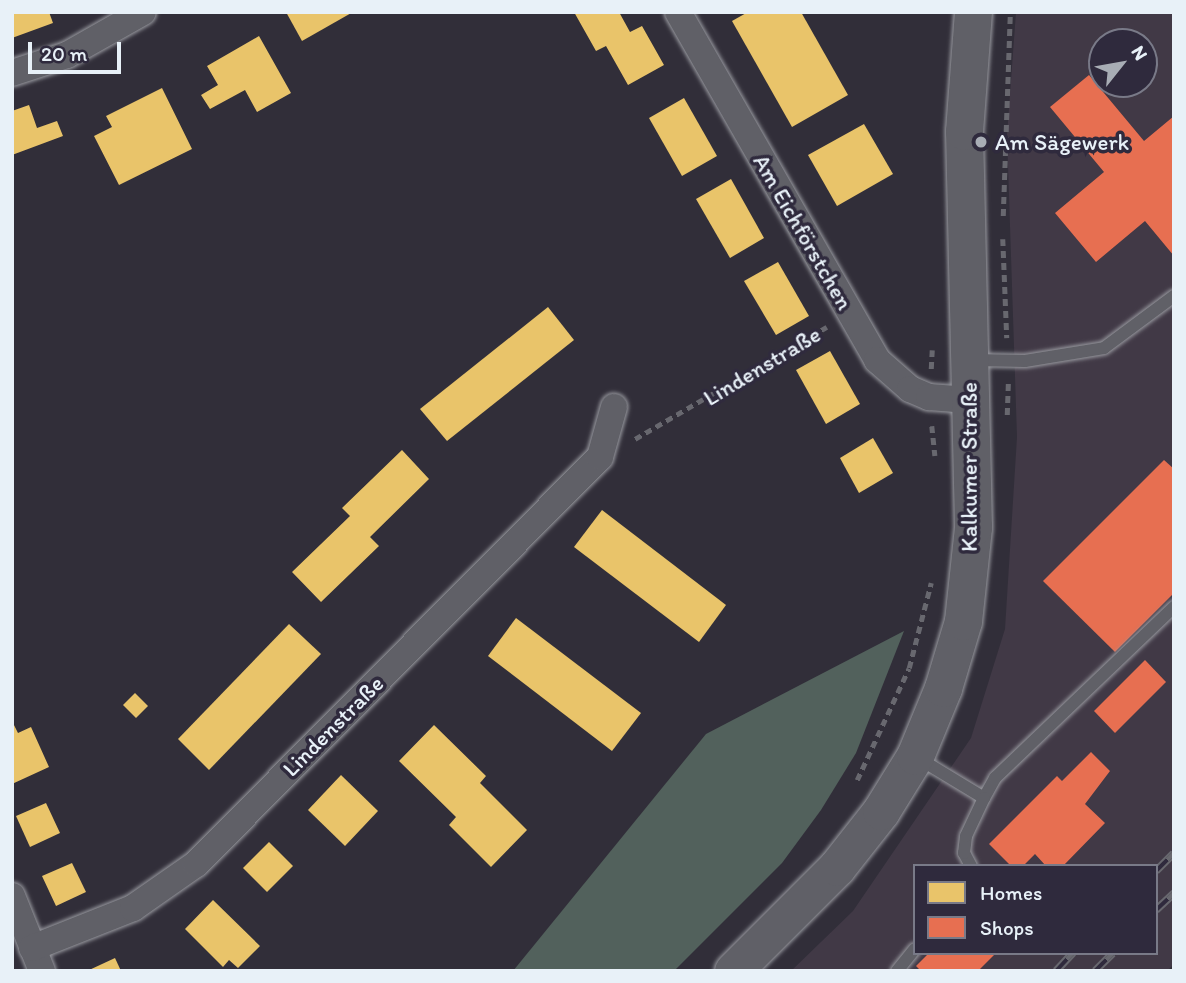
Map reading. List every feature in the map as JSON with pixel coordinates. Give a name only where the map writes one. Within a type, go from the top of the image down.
[{"type":"main road","name":"Kalkumer Straße","points":[[733,971],[837,867],[881,811],[915,756],[943,688],[963,621],[974,527],[964,131],[973,12]]},
{"type":"street","points":[[12,73],[67,55],[143,12]]},
{"type":"street","name":"Am Eichförstchen","points":[[678,12],[877,359],[910,388],[929,397],[969,400]]},
{"type":"street","name":"Lindenstraße","points":[[37,960],[133,908],[196,864],[600,457],[614,407]]},
{"type":"street","points":[[12,896],[37,960]]},
{"type":"lane","points":[[969,360],[1025,361],[1104,348],[1174,296]]},
{"type":"lane","points":[[970,864],[964,853],[966,836],[995,778],[1174,607]]},
{"type":"lane","points":[[915,756],[984,798]]},
{"type":"lane","points":[[897,971],[913,951]]},
{"type":"path","name":"Lindenstraße","points":[[600,457],[850,313]]},
{"type":"path","points":[[933,336],[929,397],[935,460]]},
{"type":"path","points":[[855,783],[909,668],[931,579]]},
{"type":"shaded area","points":[[1016,12],[1174,12],[1174,964],[1167,971],[791,971],[853,911],[971,738],[1005,629],[1017,437],[1007,135]]},
{"type":"shaded area","points":[[904,631],[856,753],[821,810],[782,863],[674,971],[513,971],[706,734]]},
{"type":"building: Homes","points":[[12,12],[49,12],[53,23],[12,38]]},
{"type":"building: Homes","points":[[286,12],[353,12],[302,41]]},
{"type":"building: Homes","points":[[574,12],[619,12],[630,32],[642,26],[664,65],[628,85],[606,46],[596,51]]},
{"type":"building: Homes","points":[[748,12],[801,12],[848,95],[792,127],[732,21]]},
{"type":"building: Homes","points":[[259,36],[291,93],[257,112],[245,90],[210,109],[201,95],[218,85],[207,66]]},
{"type":"building: Homes","points":[[162,88],[192,149],[119,185],[94,136],[112,127],[106,116]]},
{"type":"building: Homes","points":[[684,98],[717,156],[682,176],[649,118]]},
{"type":"building: Homes","points":[[29,105],[37,128],[57,121],[63,136],[12,155],[12,111]]},
{"type":"building: Homes","points":[[864,124],[893,174],[837,206],[808,155]]},
{"type":"building: Homes","points":[[731,179],[764,238],[730,258],[696,199]]},
{"type":"building: Homes","points":[[778,262],[809,316],[776,335],[744,281]]},
{"type":"building: Homes","points":[[548,307],[574,340],[447,441],[420,409]]},
{"type":"building: Homes","points":[[830,351],[860,404],[826,424],[796,370]]},
{"type":"building: Homes","points":[[873,438],[893,473],[859,493],[840,458]]},
{"type":"building: Homes","points":[[402,450],[429,479],[370,537],[379,546],[321,602],[292,572],[350,516],[342,508]]},
{"type":"building: Homes","points":[[602,510],[726,605],[699,642],[574,547]]},
{"type":"building: Homes","points":[[516,618],[641,713],[612,751],[488,656]]},
{"type":"building: Homes","points":[[289,624],[321,654],[209,770],[178,739]]},
{"type":"building: Homes","points":[[135,693],[148,706],[136,718],[123,705]]},
{"type":"building: Homes","points":[[12,721],[18,733],[31,727],[49,767],[12,784]]},
{"type":"building: Homes","points":[[434,725],[486,776],[480,783],[527,830],[491,867],[449,825],[456,817],[399,761]]},
{"type":"building: Homes","points":[[341,775],[378,811],[345,846],[308,810]]},
{"type":"building: Homes","points":[[46,803],[60,833],[30,847],[16,816]]},
{"type":"building: Homes","points":[[269,842],[293,866],[267,892],[243,868]]},
{"type":"building: Homes","points":[[72,863],[86,892],[56,906],[42,876]]},
{"type":"building: Homes","points":[[213,900],[260,946],[238,968],[229,960],[223,967],[185,929]]},
{"type":"building: Homes","points":[[115,958],[121,971],[87,971]]},
{"type":"building: Shops","points":[[1088,76],[1088,98],[1108,98],[1144,141],[1174,116],[1174,256],[1145,221],[1096,262],[1055,213],[1104,172],[1050,107]]},
{"type":"building: Shops","points":[[1164,460],[1174,469],[1174,593],[1115,652],[1043,581]]},
{"type":"building: Shops","points":[[1145,660],[1166,682],[1115,733],[1094,711]]},
{"type":"building: Shops","points":[[1091,752],[1110,771],[1085,804],[1105,823],[1065,864],[1044,864],[1035,854],[1025,864],[1009,864],[989,844],[1057,776],[1062,781]]},
{"type":"building: Shops","points":[[927,955],[994,955],[978,971],[921,971],[916,966]]},
{"type":"railway","points":[[1158,869],[1174,853]]},
{"type":"railway","points":[[1158,908],[1174,893]]},
{"type":"railway","points":[[1056,971],[1071,955]]},
{"type":"railway","points":[[1095,971],[1111,955]]},
{"type":"place","name":"Am Sägewerk","points":[[981,142]]}]
